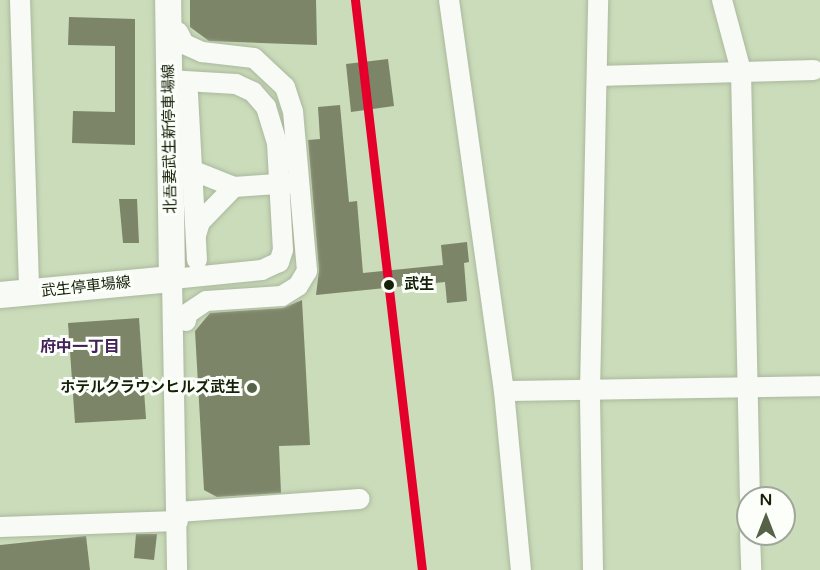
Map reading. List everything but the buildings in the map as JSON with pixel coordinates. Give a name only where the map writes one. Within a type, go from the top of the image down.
[{"type":"main road","name":"北吾妻武生新停車場線","points":[[168,0],[178,87],[172,279]]},
{"type":"main road","name":"武生停車場線","points":[[0,295],[172,279]]},
{"type":"street","points":[[20,0],[29,293]]},
{"type":"street","points":[[450,0],[504,391],[521,570]]},
{"type":"street","points":[[593,570],[590,391],[598,0]]},
{"type":"street","points":[[722,0],[741,72],[750,486]]},
{"type":"street","points":[[177,570],[178,517],[172,279],[245,274],[279,262],[283,250],[290,183],[293,111],[290,97],[279,79],[254,58],[202,52],[184,44],[178,32]]},
{"type":"street","points":[[598,76],[814,70]]},
{"type":"street","points":[[186,321],[198,303],[282,296],[307,286],[307,271],[290,183],[274,125],[259,98],[236,84],[178,87],[189,169],[196,260]]},
{"type":"street","points":[[189,169],[234,187],[290,183]]},
{"type":"street","points":[[195,237],[200,222],[234,187]]},
{"type":"street","points":[[504,391],[820,387]]},
{"type":"street","points":[[0,527],[178,517],[360,499]]},
{"type":"street","points":[[750,546],[751,570]]},
{"type":"transit line","points":[[355,0],[422,570]]},
{"type":"place","name":"武生","points":[[389,285]]},
{"type":"place","name":"ホテルクラウンヒルズ武生","points":[[252,388]]},
{"type":"district","name":"府中一丁目","points":[[80,347]]}]
